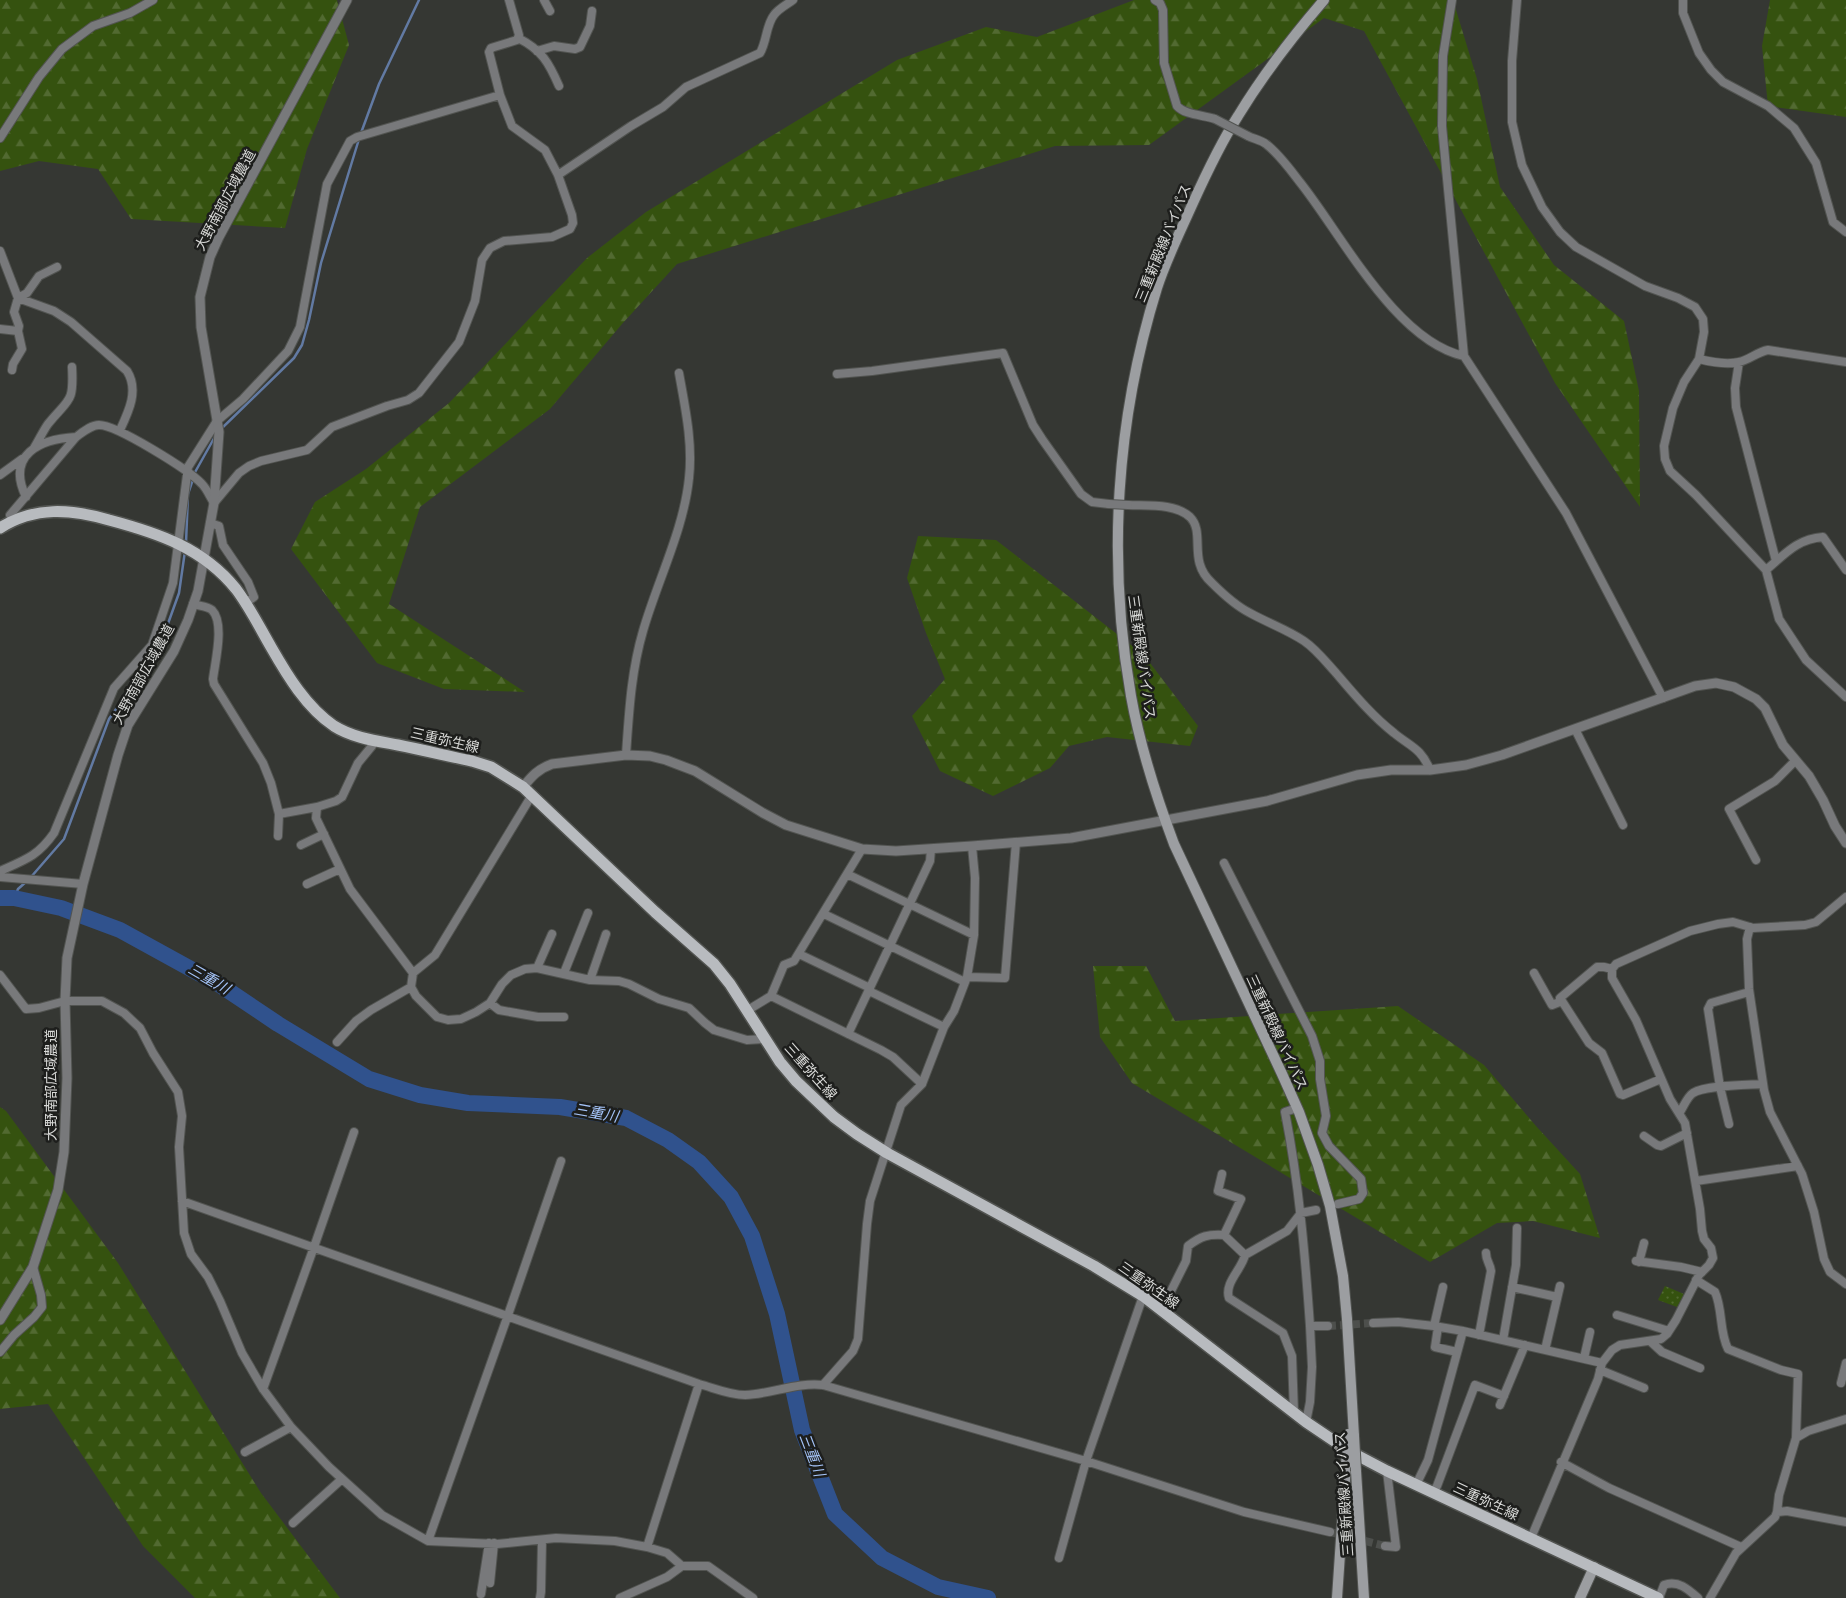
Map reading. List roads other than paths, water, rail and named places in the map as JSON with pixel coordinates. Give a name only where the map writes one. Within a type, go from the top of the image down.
[{"type":"main road","name":"三重新殿線バイパス","points":[[1324,0],[1261,81],[1237,117],[1211,164],[1158,287],[1134,381],[1124,435],[1118,503],[1117,563],[1120,617],[1131,697],[1145,755],[1165,820],[1174,844],[1297,1108],[1318,1165],[1330,1206],[1347,1310],[1351,1468],[1364,1597]]},
{"type":"main road","name":"三重弥生線","points":[[0,528],[12,520],[51,511],[82,512],[179,543],[204,558],[236,589],[288,677],[318,713],[335,726],[354,735],[472,761],[491,767],[523,787],[655,912],[714,964],[748,1010],[780,1062],[820,1104],[857,1134],[887,1153],[1094,1266],[1143,1296],[1294,1413],[1349,1451],[1416,1485],[1659,1598]]},
{"type":"main road","name":"三重新殿線バイパス","points":[[1337,1594],[1351,1468]]},
{"type":"main road","points":[[1580,1598],[1594,1567]]},
{"type":"street","points":[[0,138],[39,77],[62,49],[93,26],[130,12],[153,0]]},
{"type":"street","name":"大野南部広域農道","points":[[0,1320],[33,1267],[58,1190],[64,1152],[67,1078],[65,1002],[67,958],[82,888],[118,755],[128,726],[174,651],[198,591],[214,503],[219,432],[201,327],[200,297],[210,257],[347,0]]},
{"type":"street","points":[[544,0],[550,11]]},
{"type":"street","points":[[558,175],[630,126],[663,107],[686,87],[760,53],[765,45],[770,20],[775,13],[793,0]]},
{"type":"street","points":[[1155,0],[1160,3],[1163,10],[1164,63],[1177,106],[1182,112],[1215,119],[1265,143],[1283,161],[1308,192],[1360,268],[1402,318],[1431,342],[1450,353],[1464,356]]},
{"type":"street","points":[[1452,0],[1443,56],[1442,126],[1464,356],[1566,513],[1663,698]]},
{"type":"street","points":[[1517,0],[1512,61],[1512,122],[1522,165],[1542,207],[1560,232],[1576,247],[1645,286],[1678,298],[1695,307],[1703,319],[1704,332],[1699,359],[1684,382],[1673,408],[1664,446],[1665,459],[1670,471],[1696,495],[1766,570],[1779,619],[1806,660],[1843,688],[1846,697]]},
{"type":"street","points":[[1683,0],[1683,13],[1699,53],[1722,82],[1768,106],[1794,128],[1816,163],[1833,222],[1846,232]]},
{"type":"street","points":[[511,1],[519,35],[518,38]]},
{"type":"street","points":[[537,50],[554,46],[575,49],[580,47],[590,26],[592,12]]},
{"type":"street","points":[[518,38],[537,50],[550,66],[559,86]]},
{"type":"street","points":[[12,520],[10,515],[76,437],[88,428],[99,425],[120,430],[203,484],[214,503],[239,473],[249,466],[261,461],[307,450],[332,427],[408,400],[420,393],[459,342],[475,301],[482,260],[490,248],[504,241],[552,237],[570,229],[573,223],[558,175],[545,150],[512,126],[500,95],[489,52],[491,48],[517,40],[518,38]]},
{"type":"street","points":[[0,871],[33,856],[45,847],[54,833],[114,688],[152,645],[173,583],[188,467],[217,421],[242,399],[288,351],[300,327],[327,184],[350,141],[357,137],[500,95]]},
{"type":"street","points":[[0,250],[18,298],[14,312],[19,326],[18,331],[22,349],[13,364],[12,370]]},
{"type":"street","points":[[18,298],[27,293],[39,276],[57,267]]},
{"type":"street","points":[[18,298],[54,310],[72,322],[126,371],[133,380],[130,408],[120,430]]},
{"type":"street","points":[[0,329],[18,331]]},
{"type":"street","points":[[1699,359],[1712,362],[1739,362],[1758,352],[1768,350],[1846,362]]},
{"type":"street","points":[[837,374],[1003,353],[1033,425],[1081,494],[1092,502],[1178,509],[1190,518],[1196,533],[1198,560],[1202,572],[1210,582],[1249,612],[1305,641],[1378,719],[1394,734],[1418,749],[1425,758],[1430,770]]},
{"type":"street","points":[[1739,362],[1735,388],[1736,407],[1776,560]]},
{"type":"street","points":[[33,450],[48,424],[67,404],[72,393],[72,367]]},
{"type":"street","points":[[626,755],[631,685],[642,633],[684,504],[690,478],[689,438],[679,373]]},
{"type":"street","points":[[0,475],[33,450],[51,440],[76,437]]},
{"type":"street","points":[[22,459],[20,485],[26,497]]},
{"type":"street","points":[[210,523],[219,526],[223,545],[248,582],[254,597],[245,603]]},
{"type":"street","points":[[1766,570],[1796,544],[1810,538],[1823,536],[1846,570]]},
{"type":"street","points":[[194,604],[211,609],[216,616],[219,627],[213,678],[214,684],[263,763],[271,783],[279,814],[278,836]]},
{"type":"street","points":[[523,787],[535,773],[543,767],[552,764],[626,755],[650,756],[681,764],[695,771],[786,825],[862,849],[896,851],[1070,838],[1267,800],[1357,774],[1391,770],[1430,770],[1466,765],[1493,758],[1695,686],[1716,683],[1734,687],[1756,699],[1765,708],[1784,745],[1809,776],[1846,843]]},
{"type":"street","points":[[1575,729],[1623,825]]},
{"type":"street","points":[[279,814],[317,807],[342,797],[358,763],[372,746],[374,740]]},
{"type":"street","points":[[1756,860],[1729,809],[1775,781],[1795,761]]},
{"type":"street","points":[[532,795],[435,955],[413,973],[411,987],[416,996],[437,1017],[448,1020],[461,1019],[490,1003],[502,984],[511,975],[525,969],[537,968],[590,980],[618,981],[629,984],[659,999],[689,1008],[714,1030],[747,1040],[765,1039]]},
{"type":"street","points":[[317,807],[316,818],[350,889],[413,973]]},
{"type":"street","points":[[301,845],[324,834]]},
{"type":"street","points":[[824,914],[966,980],[1005,978],[1016,842]]},
{"type":"street","points":[[824,1385],[853,1351],[858,1339],[869,1209],[902,1105],[922,1084],[944,1027],[954,1011],[966,980],[974,935],[972,846]]},
{"type":"street","points":[[748,1010],[771,996],[784,966],[794,961],[862,849]]},
{"type":"street","points":[[848,1034],[930,861],[931,849]]},
{"type":"street","points":[[1224,863],[1312,1036],[1320,1061],[1320,1079],[1326,1116],[1322,1133],[1328,1146],[1361,1179],[1363,1194],[1359,1199],[1338,1204]]},
{"type":"street","points":[[306,884],[340,870]]},
{"type":"street","points":[[847,874],[974,935]]},
{"type":"street","points":[[0,877],[44,880],[82,888]]},
{"type":"street","points":[[1531,1538],[1561,1462],[1598,1379],[1601,1367],[1612,1350],[1620,1345],[1661,1339],[1676,1320],[1696,1280],[1713,1258],[1711,1248],[1704,1239],[1702,1231],[1696,1181],[1685,1123],[1680,1112],[1670,1099],[1636,1020],[1612,978],[1612,969],[1616,964],[1690,931],[1734,922],[1750,927],[1805,925],[1816,922],[1846,897]]},
{"type":"street","points":[[564,973],[588,913]]},
{"type":"street","points":[[1750,927],[1747,939],[1750,992],[1763,1084],[1770,1112],[1802,1174],[1814,1212],[1824,1259],[1830,1272],[1846,1284]]},
{"type":"street","points":[[537,968],[552,934]]},
{"type":"street","points":[[590,980],[606,934]]},
{"type":"street","points":[[798,954],[944,1027]]},
{"type":"street","points":[[1612,969],[1604,966],[1597,967],[1560,998],[1589,1043],[1602,1053],[1620,1094],[1623,1095],[1661,1079]]},
{"type":"street","points":[[1534,973],[1552,1005],[1562,1001]]},
{"type":"street","points":[[0,976],[26,1009],[65,1002],[102,1001],[124,1013],[140,1028],[153,1053],[178,1092],[182,1116],[179,1147],[184,1233],[191,1254],[208,1277],[242,1353],[263,1389],[290,1427],[342,1479],[382,1515],[428,1541],[492,1543],[556,1538],[615,1541],[667,1553],[682,1566]]},
{"type":"street","points":[[337,1042],[356,1021],[411,987]]},
{"type":"street","points":[[1729,1124],[1720,1087],[1708,1009],[1711,1003],[1750,992]]},
{"type":"street","points":[[771,996],[893,1057],[922,1084]]},
{"type":"street","points":[[490,1003],[499,1010],[538,1016],[564,1017]]},
{"type":"street","points":[[1680,1112],[1691,1095],[1696,1092],[1720,1087],[1763,1084]]},
{"type":"street","points":[[1297,1108],[1285,1112],[1294,1156],[1301,1213],[1310,1326],[1312,1367],[1310,1402],[1306,1422]]},
{"type":"street","points":[[263,1389],[354,1132]]},
{"type":"street","points":[[1644,1136],[1661,1146],[1687,1133]]},
{"type":"street","points":[[428,1541],[561,1161]]},
{"type":"street","points":[[1696,1181],[1798,1166]]},
{"type":"street","points":[[1222,1174],[1218,1190],[1241,1199],[1224,1235]]},
{"type":"street","points":[[182,1201],[699,1384],[737,1395],[748,1395],[812,1384],[824,1385],[1086,1461],[1244,1512],[1330,1532]]},
{"type":"street","points":[[1294,1413],[1292,1356],[1283,1333],[1229,1298],[1228,1292],[1245,1255],[1286,1230],[1301,1213],[1316,1210]]},
{"type":"street","points":[[1503,1340],[1516,1266],[1517,1228]]},
{"type":"street","points":[[1162,1311],[1186,1261],[1188,1246],[1198,1238],[1208,1234],[1224,1235],[1245,1255]]},
{"type":"street","points":[[1644,1243],[1638,1262],[1681,1267],[1702,1272]]},
{"type":"street","points":[[1479,1335],[1491,1271],[1490,1265],[1486,1261],[1486,1253]]},
{"type":"street","points":[[0,1352],[42,1307],[41,1295],[33,1267]]},
{"type":"street","points":[[1696,1280],[1715,1292],[1724,1340],[1728,1349],[1782,1370],[1798,1374],[1796,1438],[1779,1495],[1778,1512],[1775,1517],[1741,1547],[1710,1598]]},
{"type":"street","points":[[1443,1286],[1434,1347],[1457,1352]]},
{"type":"street","points":[[1545,1350],[1560,1286]]},
{"type":"street","points":[[1512,1287],[1557,1297]]},
{"type":"street","points":[[1059,1558],[1086,1461],[1143,1296]]},
{"type":"street","points":[[1617,1315],[1669,1331]]},
{"type":"street","points":[[1373,1322],[1398,1322],[1436,1326],[1584,1358],[1644,1388]]},
{"type":"street","points":[[1310,1326],[1328,1326]]},
{"type":"street","points":[[1416,1485],[1428,1460],[1463,1331]]},
{"type":"street","points":[[1584,1358],[1590,1332]]},
{"type":"street","points":[[1650,1341],[1662,1352],[1700,1368]]},
{"type":"street","points":[[1500,1405],[1524,1345]]},
{"type":"street","points":[[1841,1383],[1846,1363]]},
{"type":"street","points":[[646,1547],[699,1384]]},
{"type":"street","points":[[1433,1493],[1475,1385],[1504,1396]]},
{"type":"street","points":[[1796,1438],[1846,1418]]},
{"type":"street","points":[[245,1452],[290,1427]]},
{"type":"street","points":[[1561,1462],[1609,1488],[1741,1547]]},
{"type":"street","points":[[1385,1546],[1396,1548],[1387,1471]]},
{"type":"street","points":[[293,1523],[342,1479]]},
{"type":"street","points":[[1778,1512],[1846,1522]]},
{"type":"street","points":[[540,1598],[542,1592],[542,1540]]},
{"type":"street","points":[[490,1583],[492,1543]]},
{"type":"street","points":[[481,1594],[492,1543]]},
{"type":"street","points":[[620,1598],[667,1577],[682,1566],[708,1566],[753,1598]]},
{"type":"street","points":[[1659,1598],[1664,1585],[1669,1583],[1686,1588],[1698,1598]]},
{"type":"waterway","points":[[361,133],[379,84],[419,0]]},
{"type":"waterway","points":[[221,429],[294,358],[302,345],[321,263],[359,139]]},
{"type":"waterway","points":[[194,474],[217,433]]},
{"type":"waterway","points":[[186,543],[188,494],[193,479]]},
{"type":"waterway","points":[[31,877],[64,839],[109,719],[156,657],[179,593],[185,551]]},
{"type":"waterway","points":[[14,898],[18,889],[27,881]]},
{"type":"waterway","name":"三重川","points":[[0,898],[14,898],[61,908],[120,930],[220,985],[278,1024],[369,1079],[420,1095],[468,1103],[560,1107],[626,1118],[668,1140],[699,1162],[731,1197],[752,1236],[777,1314],[802,1430],[835,1514],[882,1558],[938,1587],[988,1598]]},
{"type":"tunnel","points":[[1328,1326],[1373,1323]]},
{"type":"tunnel","points":[[1330,1532],[1385,1546]]}]
